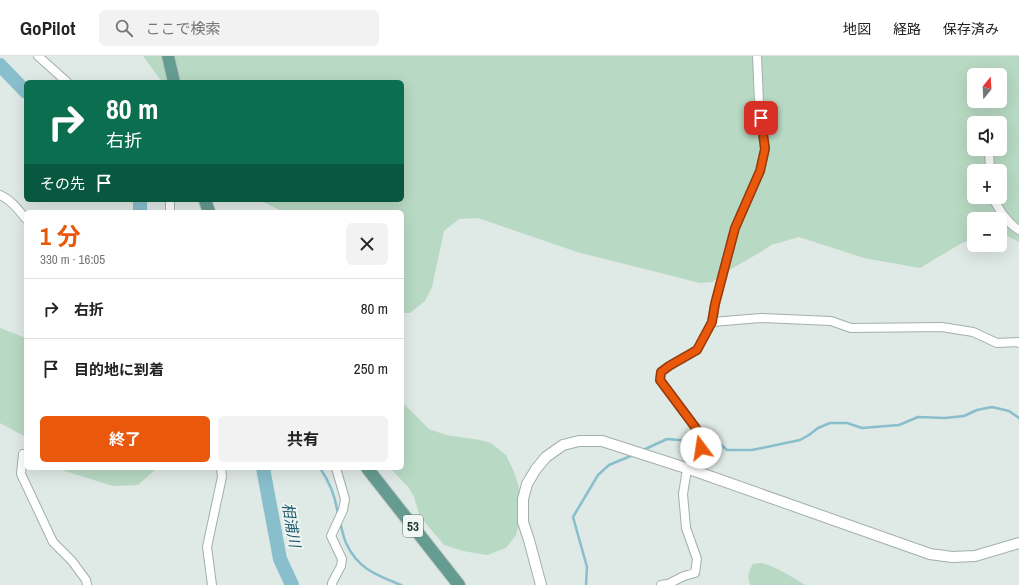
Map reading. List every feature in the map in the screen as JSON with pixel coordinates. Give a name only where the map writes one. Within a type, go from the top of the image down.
[{"type":"main road","points":[[168,56],[174,80]]},
{"type":"main road","name":"53","points":[[369,470],[459,585]]},
{"type":"street","points":[[38,56],[65,80]]},
{"type":"street","points":[[661,585],[668,584],[684,576],[695,574],[697,559],[686,528],[683,494],[689,470],[701,448],[701,435],[660,380],[661,372],[697,350],[712,322],[715,304],[735,228],[760,171],[765,149],[759,102],[757,56]]},
{"type":"street","points":[[0,195],[8,198],[24,216]]},
{"type":"street","points":[[996,204],[1014,227],[1019,230]]},
{"type":"street","points":[[712,322],[761,318],[831,321],[852,328],[942,327],[973,332],[997,343],[1019,343]]},
{"type":"street","points":[[541,585],[523,522],[523,499],[527,484],[546,456],[564,445],[579,441],[602,441],[930,554],[952,557],[975,556],[1019,543]]},
{"type":"street","points":[[23,454],[21,474],[53,542],[72,561],[86,580],[87,585]]},
{"type":"street","points":[[212,585],[207,547],[222,477],[221,470]]},
{"type":"street","points":[[332,585],[342,566],[342,559],[331,536],[343,510],[346,499],[337,470]]},
{"type":"green space","points":[[143,56],[1019,56],[1019,242],[1007,236],[1007,212],[967,212],[967,241],[920,268],[864,258],[799,237],[771,245],[712,282],[700,283],[577,252],[478,218],[459,219],[444,231],[432,287],[425,301],[410,313],[404,313],[404,210],[280,210],[263,202],[404,202],[404,80],[161,80]]},
{"type":"green space","points":[[0,328],[24,337],[24,436],[0,423]]},
{"type":"green space","points":[[404,404],[429,429],[446,435],[491,443],[506,455],[515,474],[521,496],[520,521],[516,535],[506,548],[487,555],[463,551],[444,545],[423,520],[409,488],[392,470],[404,470]]},
{"type":"green space","points":[[61,470],[155,470],[138,485],[113,486]]},
{"type":"green space","points":[[762,563],[789,575],[805,585],[751,585],[748,577],[753,564]]},
{"type":"waterway","name":"相浦川","points":[[0,65],[24,90]]},
{"type":"waterway","name":"相浦川","points":[[140,202],[140,210]]},
{"type":"waterway","points":[[641,451],[667,439],[691,441],[711,436],[727,450],[752,450],[800,440],[818,428],[830,423],[847,423],[862,428],[899,425],[918,417],[945,418],[964,416],[977,410],[992,407],[1009,411],[1019,418]]},
{"type":"waterway","points":[[586,585],[587,567],[573,517],[598,475],[609,465],[633,455]]},
{"type":"waterway","name":"相浦川","points":[[263,470],[280,559],[292,585]]},
{"type":"waterway","points":[[321,470],[332,490],[338,515]]},
{"type":"waterway","points":[[340,522],[346,543],[356,559],[369,570],[401,585]]},
{"type":"route","points":[[701,448],[701,435],[660,380],[661,372],[697,350],[712,322],[715,304],[735,228],[760,171],[765,149],[761,118]]}]
